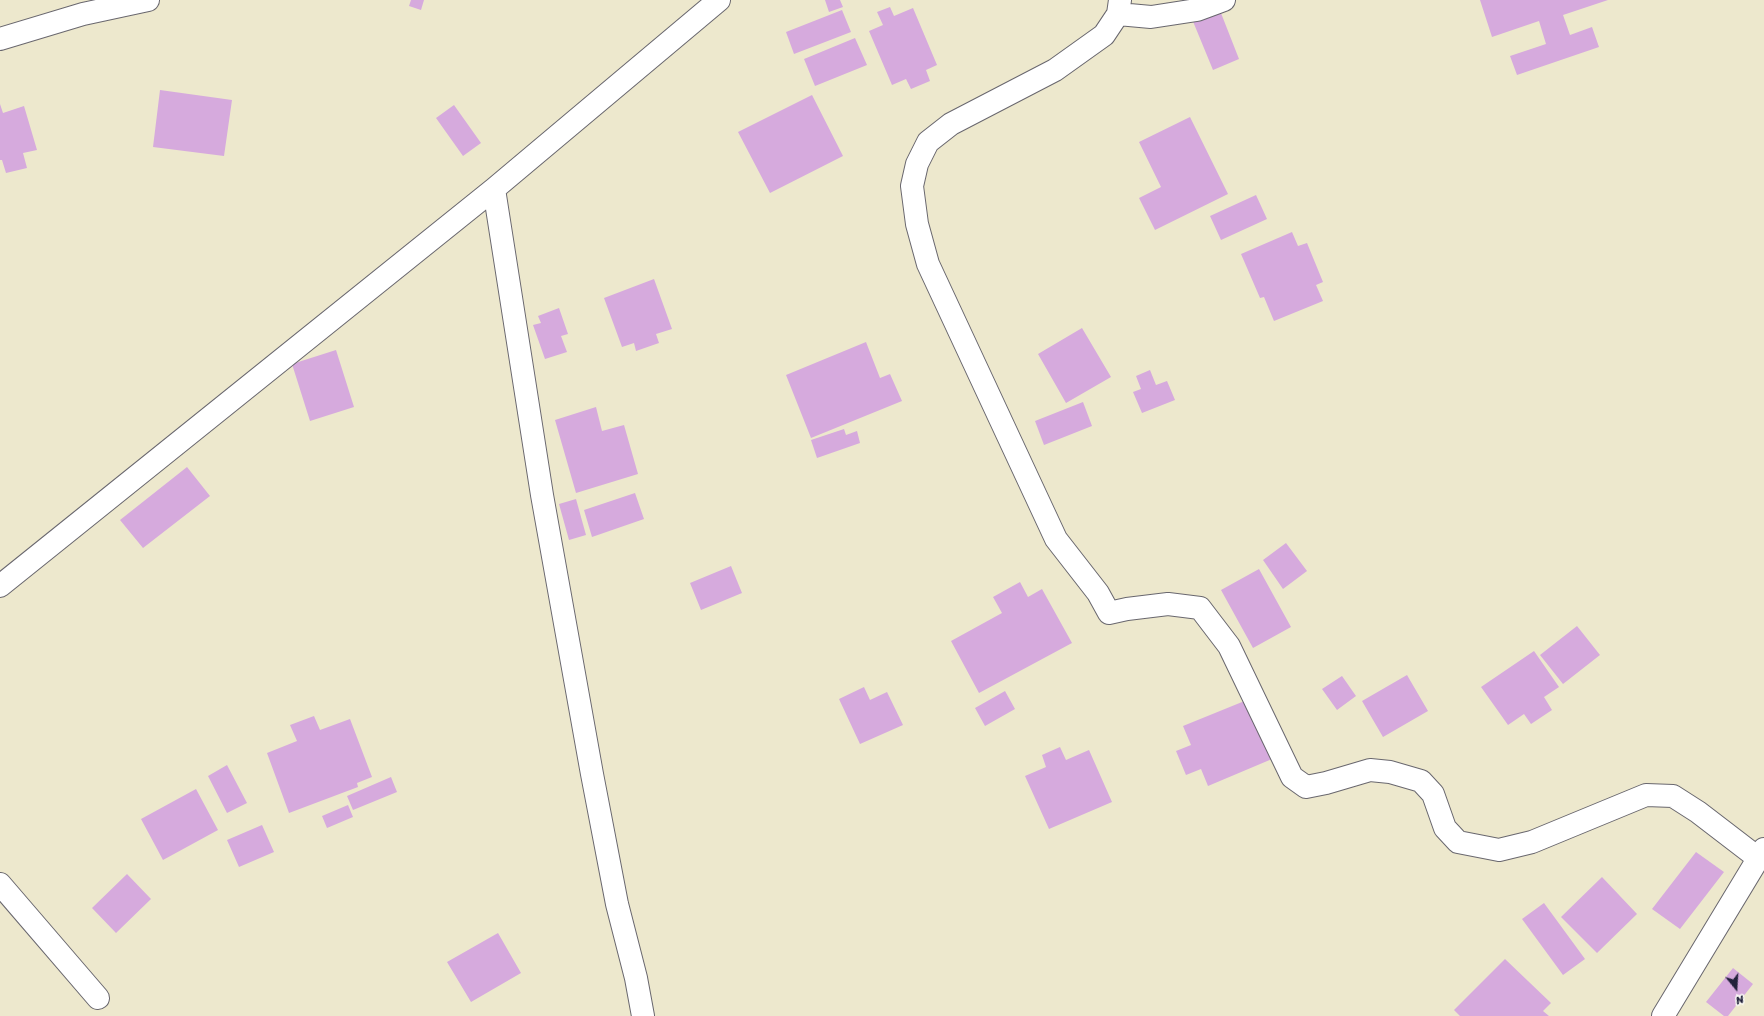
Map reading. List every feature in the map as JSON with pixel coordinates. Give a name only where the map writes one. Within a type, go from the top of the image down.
[{"type":"street","points":[[0,39],[83,14],[148,0]]},
{"type":"street","points":[[0,586],[494,189],[719,0]]},
{"type":"street","points":[[1224,0],[1197,10],[1151,18],[1119,7],[1104,35],[1055,70],[951,124],[928,142],[917,164],[912,186],[917,224],[928,264],[1056,539],[1098,593],[1109,613],[1127,609],[1168,604],[1200,608],[1229,646],[1292,777],[1306,787],[1326,783],[1370,770],[1390,772],[1421,781],[1433,794],[1445,828],[1458,842],[1498,850],[1532,842],[1646,795],[1673,796],[1761,853],[1663,1016]]},
{"type":"street","points":[[494,189],[542,495],[592,774],[617,904],[636,978],[643,1016]]},
{"type":"street","points":[[0,884],[98,998]]},
{"type":"building","points":[[411,0],[424,0],[421,10],[409,6]]},
{"type":"building","points":[[825,0],[840,0],[843,7],[829,12]]},
{"type":"building","points":[[1480,0],[1608,0],[1563,15],[1570,35],[1592,27],[1599,47],[1517,75],[1510,56],[1546,44],[1539,21],[1492,37]]},
{"type":"building","points":[[890,7],[894,16],[913,8],[937,65],[926,70],[930,81],[911,89],[906,79],[892,85],[869,31],[883,25],[877,12]]},
{"type":"building","points":[[1219,8],[1239,59],[1213,70],[1192,19]]},
{"type":"building","points":[[842,10],[851,32],[794,54],[786,32]]},
{"type":"building","points":[[855,38],[867,65],[815,86],[804,59]]},
{"type":"building","points":[[160,90],[232,100],[224,156],[153,147]]},
{"type":"building","points":[[812,95],[843,156],[770,193],[738,132]]},
{"type":"building","points":[[0,104],[3,113],[24,106],[37,150],[23,153],[27,168],[6,173],[2,160],[0,160]]},
{"type":"building","points":[[454,105],[481,143],[463,156],[436,118]]},
{"type":"building","points":[[1190,117],[1228,194],[1155,230],[1139,198],[1161,187],[1139,142]]},
{"type":"building","points":[[1256,195],[1267,219],[1221,240],[1210,216]]},
{"type":"building","points":[[1292,232],[1298,246],[1307,243],[1323,282],[1316,285],[1323,301],[1274,321],[1264,297],[1260,298],[1241,254]]},
{"type":"building","points":[[654,279],[672,329],[656,334],[659,343],[636,351],[634,343],[622,347],[604,298]]},
{"type":"building","points":[[559,308],[568,334],[561,336],[567,352],[545,359],[533,325],[541,323],[538,316]]},
{"type":"building","points":[[1082,328],[1111,377],[1066,403],[1038,354]]},
{"type":"building","points":[[866,342],[880,378],[890,374],[902,401],[811,438],[786,375]]},
{"type":"building","points":[[336,350],[354,407],[310,421],[292,364]]},
{"type":"building","points":[[1150,370],[1156,385],[1167,381],[1175,400],[1142,413],[1133,392],[1141,389],[1136,376]]},
{"type":"building","points":[[1083,402],[1092,426],[1044,445],[1035,421]]},
{"type":"building","points":[[596,407],[602,431],[624,425],[638,474],[576,493],[555,420]]},
{"type":"building","points":[[844,429],[846,435],[857,431],[860,443],[817,458],[811,440]]},
{"type":"building","points":[[187,467],[210,496],[143,548],[120,520]]},
{"type":"building","points":[[635,493],[644,519],[592,537],[584,510]]},
{"type":"building","points":[[576,499],[586,535],[569,540],[559,504]]},
{"type":"building","points":[[1286,543],[1307,571],[1283,589],[1263,560]]},
{"type":"building","points":[[731,566],[742,593],[701,610],[690,583]]},
{"type":"building","points":[[1259,569],[1291,627],[1253,648],[1221,590]]},
{"type":"building","points":[[1020,582],[1028,597],[1042,589],[1072,643],[979,693],[951,641],[1002,613],[993,597]]},
{"type":"building","points":[[1577,626],[1600,655],[1563,684],[1540,655]]},
{"type":"building","points":[[1534,651],[1559,687],[1544,697],[1552,710],[1531,724],[1524,714],[1508,725],[1481,687]]},
{"type":"building","points":[[1407,675],[1428,711],[1383,737],[1362,701]]},
{"type":"building","points":[[1342,676],[1356,696],[1337,710],[1322,689]]},
{"type":"building","points":[[864,687],[870,700],[887,692],[903,725],[860,744],[839,699]]},
{"type":"building","points":[[1005,691],[1015,709],[985,726],[975,708]]},
{"type":"building","points":[[1247,700],[1272,759],[1208,786],[1201,769],[1186,775],[1176,751],[1191,745],[1183,726]]},
{"type":"building","points":[[314,716],[320,730],[350,719],[372,777],[357,783],[358,787],[289,813],[267,753],[297,741],[290,725]]},
{"type":"building","points":[[1060,747],[1066,760],[1089,750],[1112,802],[1049,829],[1025,776],[1046,767],[1042,755]]},
{"type":"building","points":[[227,765],[247,803],[227,813],[208,776]]},
{"type":"building","points":[[391,777],[397,792],[353,810],[347,796]]},
{"type":"building","points":[[196,789],[218,830],[163,860],[141,819]]},
{"type":"building","points":[[348,805],[353,817],[327,828],[322,816]]},
{"type":"building","points":[[262,825],[274,852],[239,867],[227,840]]},
{"type":"building","points":[[1696,852],[1724,872],[1680,929],[1652,909]]},
{"type":"building","points":[[127,874],[151,899],[116,933],[92,908]]},
{"type":"building","points":[[1602,877],[1637,914],[1597,953],[1561,917]]},
{"type":"building","points":[[1544,903],[1585,959],[1563,975],[1522,919]]},
{"type":"building","points":[[498,933],[521,973],[471,1002],[447,962]]},
{"type":"building","points":[[1505,959],[1551,1003],[1543,1011],[1549,1016],[1460,1016],[1454,1010]]},
{"type":"building","points":[[1733,968],[1753,984],[1728,1016],[1724,1016],[1706,1002]]}]
